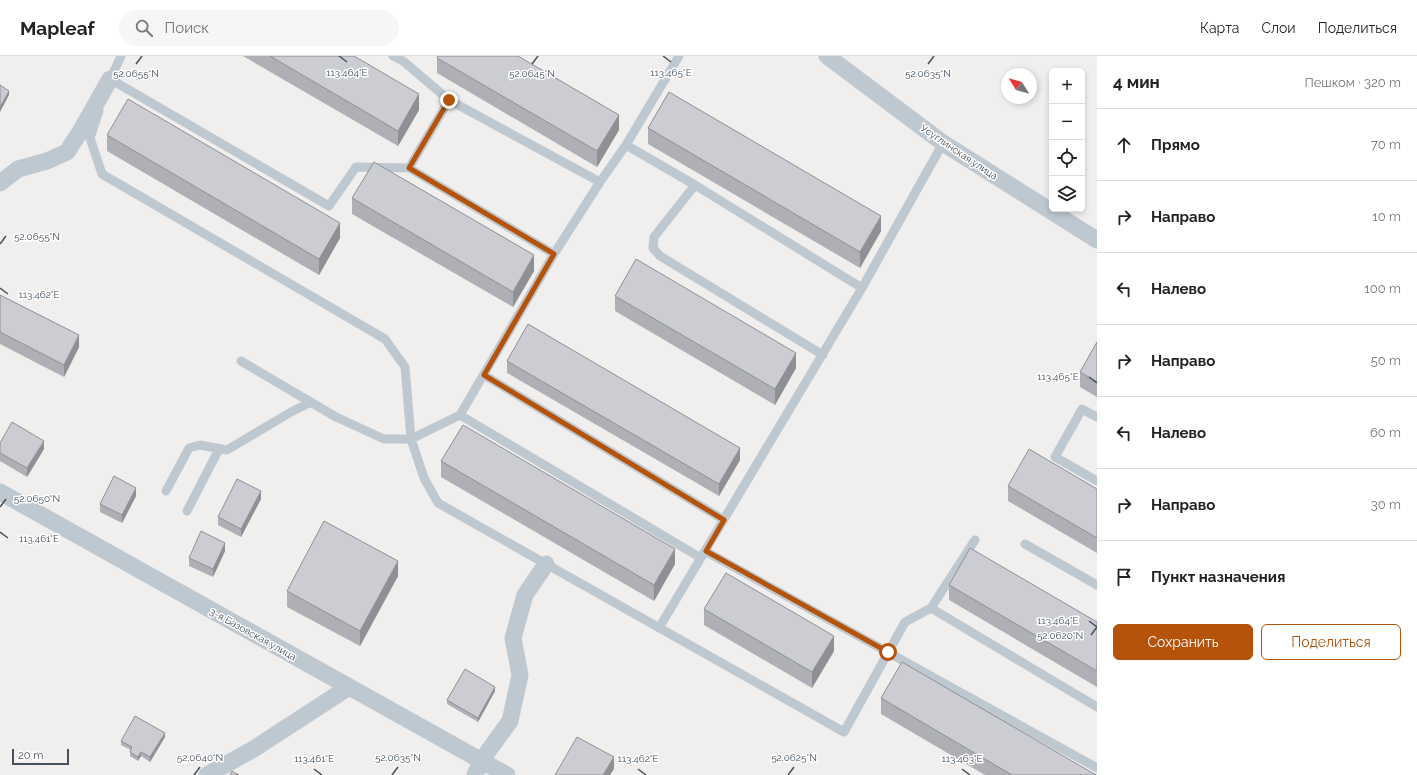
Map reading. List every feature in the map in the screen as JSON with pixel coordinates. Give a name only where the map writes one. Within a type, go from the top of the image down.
[{"type":"street","name":"Усуглинская улица","points":[[827,56],[943,143],[1097,240]]},
{"type":"street","points":[[0,182],[18,169],[47,161],[67,152],[110,78]]},
{"type":"street","name":"3-я Базовская улица","points":[[0,492],[349,687],[478,768],[507,775]]},
{"type":"street","points":[[478,768],[510,721],[520,675],[513,638],[525,595],[546,564]]},
{"type":"street","points":[[207,775],[252,750],[349,687]]},
{"type":"lane","points":[[122,56],[110,78],[90,138],[102,174],[385,339],[405,367],[411,439],[424,478],[438,503],[844,732],[905,622],[931,608],[975,540]]},
{"type":"lane","points":[[393,56],[404,59],[449,100],[600,182]]},
{"type":"lane","points":[[241,360],[336,417],[384,439],[411,439],[460,415],[554,254],[600,182],[626,145],[679,56]]},
{"type":"lane","points":[[110,78],[329,206],[356,167],[409,168],[554,254]]},
{"type":"lane","points":[[409,168],[449,100]]},
{"type":"lane","points":[[659,628],[823,355],[943,143]]},
{"type":"lane","points":[[626,145],[695,185],[862,288]]},
{"type":"lane","points":[[695,185],[654,237],[653,248],[660,256],[823,355]]},
{"type":"lane","points":[[484,375],[724,520]]},
{"type":"lane","points":[[166,491],[189,448],[200,445],[227,450],[291,412],[311,402]]},
{"type":"lane","points":[[1097,417],[1082,409],[1055,457],[1097,482]]},
{"type":"lane","points":[[460,415],[703,554],[888,652],[1097,768]]},
{"type":"lane","points":[[187,511],[219,449]]},
{"type":"lane","points":[[1025,544],[1097,585]]},
{"type":"lane","points":[[931,608],[1097,706]]},
{"type":"building","points":[[270,56],[354,56],[419,94],[398,131]]},
{"type":"building","points":[[438,56],[518,56],[619,115],[597,151],[437,58]]},
{"type":"building","points":[[0,85],[9,91],[0,107]]},
{"type":"building","points":[[669,92],[881,216],[860,252],[648,128]]},
{"type":"building","points":[[128,99],[340,223],[319,259],[107,135]]},
{"type":"building","points":[[374,162],[534,255],[513,292],[352,198]]},
{"type":"building","points":[[636,259],[796,353],[775,389],[615,296]]},
{"type":"building","points":[[0,295],[79,335],[64,365],[0,332]]},
{"type":"building","points":[[528,324],[740,448],[719,484],[507,361]]},
{"type":"building","points":[[1097,342],[1097,382],[1080,372]]},
{"type":"building","points":[[12,422],[44,441],[27,468],[0,453],[0,443]]},
{"type":"building","points":[[463,425],[675,549],[654,585],[441,461]]},
{"type":"building","points":[[1029,449],[1097,489],[1097,538],[1008,486]]},
{"type":"building","points":[[114,476],[136,488],[122,515],[100,504]]},
{"type":"building","points":[[237,479],[261,491],[241,529],[218,517]]},
{"type":"building","points":[[324,521],[398,561],[360,631],[287,591]]},
{"type":"building","points":[[201,531],[225,543],[213,569],[189,558]]},
{"type":"building","points":[[970,548],[1097,622],[1097,671],[949,585]]},
{"type":"building","points":[[726,573],[834,636],[812,672],[704,609]]},
{"type":"building","points":[[902,662],[1096,775],[1012,775],[881,698]]},
{"type":"building","points":[[465,669],[495,687],[478,718],[447,700]]},
{"type":"building","points":[[135,716],[165,733],[150,757],[141,752],[138,757],[130,752],[132,747],[121,741]]},
{"type":"building","points":[[577,737],[614,757],[603,775],[555,775]]},
{"type":"building","points":[[232,771],[239,775],[230,775]]},
{"type":"route","points":[[449,100],[409,168],[554,254],[484,375],[724,520],[706,551],[888,652]]}]
